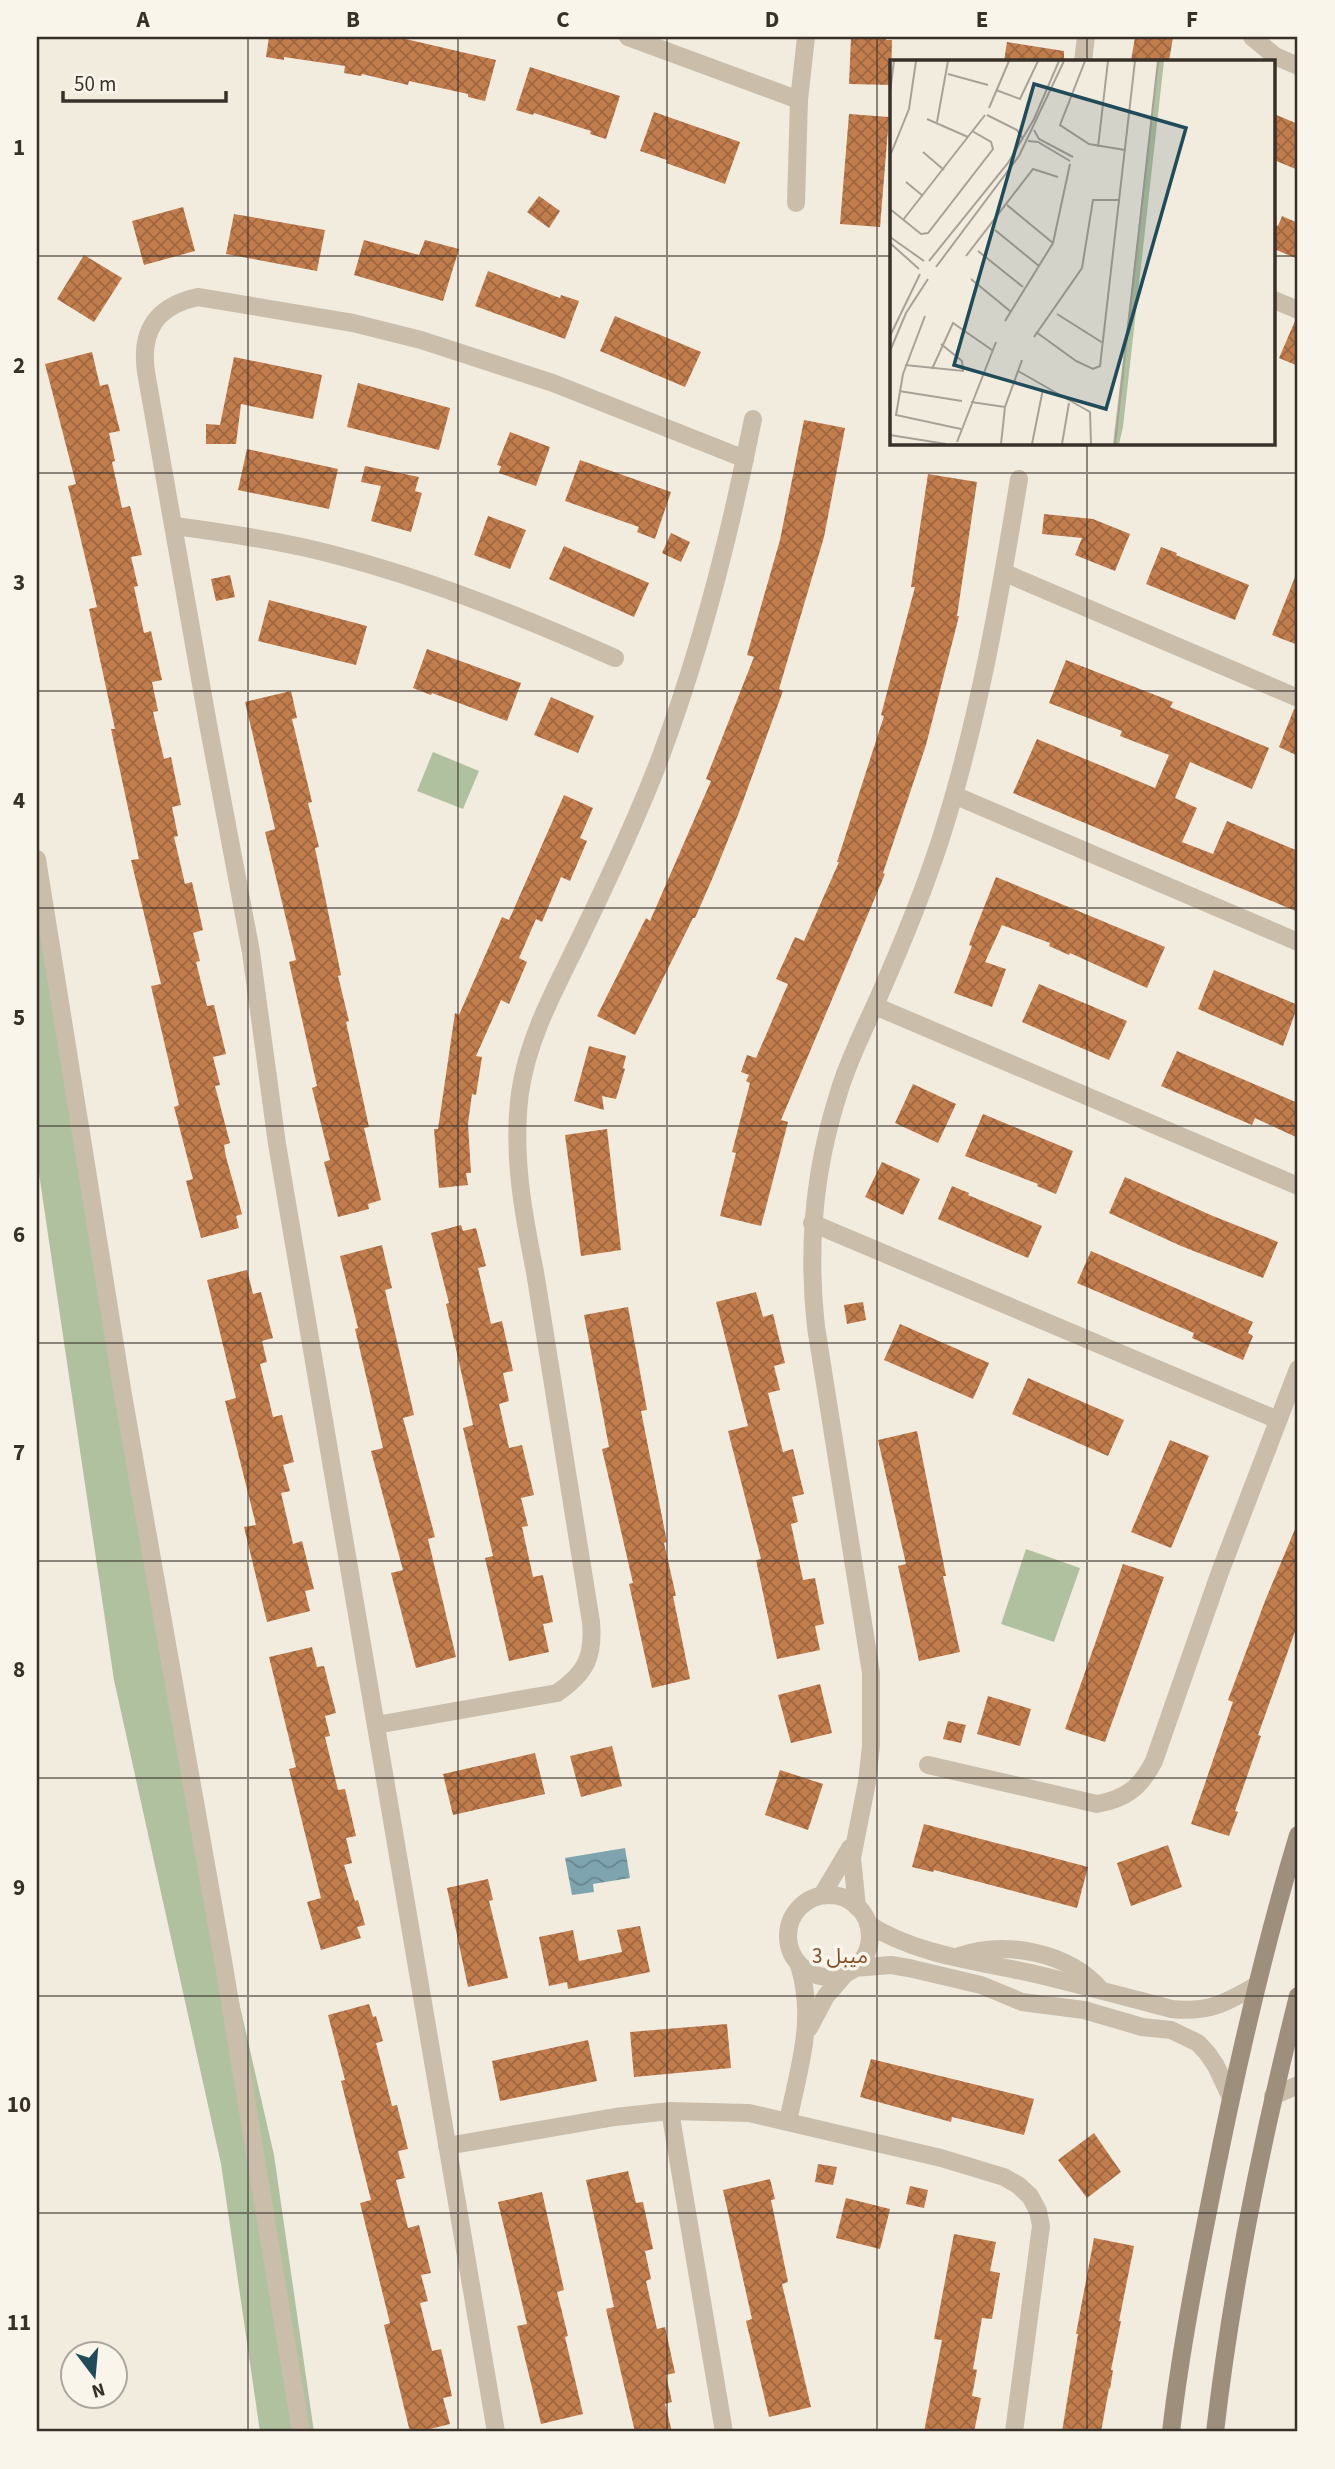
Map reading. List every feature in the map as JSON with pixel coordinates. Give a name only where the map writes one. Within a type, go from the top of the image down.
[{"type":"street","points":[[628,37],[799,100]]},
{"type":"street","points":[[796,204],[799,100],[806,37]]},
{"type":"street","points":[[1083,60],[1086,37]]},
{"type":"street","points":[[1252,37],[1275,56],[1298,66]]},
{"type":"street","points":[[496,2432],[277,1144],[251,952],[208,724],[144,355],[146,337],[154,322],[166,309],[181,301],[198,297],[353,323],[421,340],[553,383],[745,459]]},
{"type":"street","points":[[1276,301],[1298,310]]},
{"type":"street","points":[[376,1724],[557,1693],[575,1681],[587,1663],[593,1643],[524,1214],[518,1167],[520,1092],[529,1051],[544,1013],[634,824],[681,701],[717,582],[753,419]]},
{"type":"street","points":[[1019,479],[1005,573],[982,688],[954,795],[924,888],[855,1048],[836,1101],[818,1178],[812,1223],[812,1292],[816,1327],[871,1673],[871,1746],[867,1782],[853,1842],[852,1875],[857,1907],[868,1924],[906,1944],[957,1957],[982,1950],[1028,1952],[1076,1968],[1101,1990],[1172,2009],[1211,2009],[1257,1985]]},
{"type":"street","points":[[174,526],[254,537],[310,549],[422,580],[491,605],[615,659]]},
{"type":"street","points":[[1005,573],[1298,698]]},
{"type":"street","points":[[954,795],[1298,942]]},
{"type":"street","points":[[37,859],[123,1395],[224,1966],[301,2432]]},
{"type":"street","points":[[875,1006],[1298,1186]]},
{"type":"street","points":[[812,1223],[1278,1420]]},
{"type":"street","points":[[928,1765],[1097,1804],[1116,1800],[1133,1791],[1146,1778],[1220,1572],[1298,1369]]},
{"type":"street","points":[[1171,2432],[1197,2263],[1231,2098],[1257,1985],[1298,1835]]},
{"type":"street","points":[[822,1895],[853,1842]]},
{"type":"street","points":[[788,2121],[808,2013],[799,1965],[788,1942],[788,1928],[801,1906],[822,1895],[837,1896],[857,1907]]},
{"type":"street","points":[[806,2034],[826,1996],[861,1961],[869,1943],[868,1924]]},
{"type":"street","points":[[799,1965],[816,1975],[826,1977],[882,1965],[909,1968],[981,1985],[1022,2002],[1092,2011],[1142,2027],[1171,2031],[1198,2043],[1208,2054],[1231,2098]]},
{"type":"street","points":[[1215,2432],[1239,2273],[1273,2096],[1298,1996]]},
{"type":"street","points":[[1273,2096],[1298,2085]]},
{"type":"street","points":[[447,2146],[604,2119],[670,2111],[749,2113],[941,2158],[1004,2177],[1030,2196],[1038,2210],[1041,2226],[1014,2432]]},
{"type":"street","points":[[670,2111],[724,2432]]},
{"type":"green space","points":[[433,752],[479,771],[463,809],[417,791]]},
{"type":"green space","points":[[37,840],[162,1666],[274,2155],[314,2432],[260,2432],[221,2164],[114,1680],[37,1160]]},
{"type":"green space","points":[[1026,1549],[1080,1568],[1054,1642],[1001,1624]]},
{"type":"water","points":[[625,1848],[630,1878],[593,1884],[594,1892],[572,1895],[565,1858]]},
{"type":"building","points":[[269,37],[397,37],[496,60],[485,101],[468,97],[468,94],[409,81],[408,85],[362,74],[344,73],[345,66],[266,57]]},
{"type":"building","points":[[851,37],[886,37],[886,40],[892,40],[890,85],[849,84]]},
{"type":"building","points":[[1135,37],[1173,37],[1169,60],[1131,60]]},
{"type":"building","points":[[1007,42],[1064,51],[1064,60],[1004,60]]},
{"type":"building","points":[[530,67],[620,96],[606,139],[590,134],[591,131],[516,110]]},
{"type":"building","points":[[654,112],[740,142],[725,184],[640,151]]},
{"type":"building","points":[[849,114],[889,117],[880,227],[840,224]]},
{"type":"building","points":[[1276,115],[1298,124],[1298,170],[1276,161]]},
{"type":"building","points":[[539,196],[560,211],[549,228],[527,212]]},
{"type":"building","points":[[183,207],[195,251],[144,265],[132,221]]},
{"type":"building","points":[[234,214],[325,230],[317,271],[226,254]]},
{"type":"building","points":[[1282,216],[1298,223],[1298,259],[1276,250],[1276,225],[1278,226]]},
{"type":"building","points":[[364,240],[419,255],[425,240],[459,249],[443,301],[354,275]]},
{"type":"building","points":[[84,255],[122,278],[94,322],[57,299]]},
{"type":"building","points":[[488,271],[560,298],[561,295],[579,301],[565,339],[475,306]]},
{"type":"building","points":[[615,316],[701,352],[685,387],[600,351]]},
{"type":"building","points":[[1295,321],[1298,321],[1298,366],[1279,358]]},
{"type":"building","points":[[92,352],[100,386],[108,384],[120,431],[109,433],[115,461],[112,462],[122,508],[130,506],[142,555],[131,557],[138,586],[134,587],[144,633],[151,631],[162,680],[152,682],[158,711],[153,712],[164,759],[171,757],[181,805],[172,807],[178,836],[174,837],[185,884],[192,882],[203,930],[193,933],[200,961],[196,962],[207,1006],[214,1005],[226,1054],[213,1057],[220,1085],[215,1086],[230,1143],[224,1145],[226,1157],[242,1214],[236,1216],[239,1228],[201,1238],[186,1181],[193,1179],[174,1107],[179,1105],[151,986],[161,984],[131,860],[139,859],[89,609],[97,607],[68,486],[76,484],[45,364]]},
{"type":"building","points":[[234,357],[322,375],[313,419],[241,404],[236,444],[206,444],[206,424],[220,425]]},
{"type":"building","points":[[358,383],[450,408],[439,450],[347,427]]},
{"type":"building","points":[[804,420],[845,428],[824,537],[779,689],[783,691],[713,877],[635,1035],[597,1016],[646,918],[650,921],[711,781],[706,779],[754,657],[747,655],[780,540]]},
{"type":"building","points":[[510,432],[550,447],[536,486],[499,473],[501,466],[497,465]]},
{"type":"building","points":[[247,449],[338,469],[329,509],[238,490]]},
{"type":"building","points":[[580,460],[671,492],[655,539],[637,532],[639,527],[565,501]]},
{"type":"building","points":[[365,466],[419,477],[415,491],[422,493],[411,532],[371,521],[381,486],[361,482]]},
{"type":"building","points":[[928,474],[977,482],[959,616],[926,745],[883,873],[885,874],[781,1120],[788,1122],[761,1226],[720,1216],[736,1153],[732,1152],[750,1083],[746,1081],[749,1075],[741,1072],[747,1055],[756,1058],[788,984],[776,979],[795,937],[804,941],[839,862],[884,716],[881,715],[915,587],[911,587]]},
{"type":"building","points":[[1044,514],[1093,519],[1130,534],[1115,571],[1075,555],[1082,538],[1042,534]]},
{"type":"building","points":[[488,516],[526,530],[510,569],[474,555]]},
{"type":"building","points":[[671,533],[690,542],[681,562],[662,553]]},
{"type":"building","points":[[564,546],[649,583],[634,617],[549,579]]},
{"type":"building","points":[[1161,547],[1249,585],[1235,620],[1146,584]]},
{"type":"building","points":[[1298,572],[1298,645],[1272,635]]},
{"type":"building","points":[[230,575],[235,597],[216,601],[211,579]]},
{"type":"building","points":[[269,600],[367,626],[356,665],[258,641]]},
{"type":"building","points":[[427,649],[521,683],[507,721],[413,688]]},
{"type":"building","points":[[1066,660],[1173,702],[1170,707],[1269,748],[1252,789],[1190,762],[1175,798],[1197,808],[1182,842],[1213,854],[1227,821],[1298,851],[1298,912],[1013,793],[1037,739],[1155,788],[1169,755],[1120,736],[1122,731],[1049,703]]},
{"type":"building","points":[[291,691],[297,718],[292,719],[312,802],[308,803],[319,847],[315,848],[341,975],[338,976],[349,1021],[346,1022],[369,1127],[364,1128],[381,1200],[368,1204],[369,1209],[338,1217],[324,1162],[330,1160],[312,1088],[317,1086],[289,962],[296,960],[265,832],[275,829],[245,702]]},
{"type":"building","points":[[551,697],[594,716],[578,753],[534,735]]},
{"type":"building","points":[[1294,709],[1298,709],[1298,756],[1279,747]]},
{"type":"building","points":[[564,795],[593,808],[580,838],[587,841],[570,881],[561,877],[542,922],[536,919],[519,958],[527,962],[509,1004],[501,1000],[476,1056],[482,1057],[476,1095],[472,1094],[468,1124],[471,1173],[466,1173],[468,1185],[439,1188],[434,1129],[438,1129],[455,1013],[459,1015],[502,917],[509,920]]},
{"type":"building","points":[[996,877],[1165,947],[1147,988],[1049,946],[1050,943],[1002,925],[985,962],[1006,969],[992,1007],[954,993],[972,946],[969,945]]},
{"type":"building","points":[[1214,970],[1298,1005],[1283,1046],[1198,1009]]},
{"type":"building","points":[[1039,984],[1127,1021],[1109,1060],[1022,1022]]},
{"type":"building","points":[[589,1046],[626,1056],[616,1099],[602,1096],[604,1110],[574,1101]]},
{"type":"building","points":[[1177,1051],[1298,1103],[1298,1138],[1255,1118],[1252,1125],[1161,1086]]},
{"type":"building","points":[[913,1084],[956,1104],[938,1143],[895,1123]]},
{"type":"building","points":[[983,1114],[1073,1151],[1056,1194],[1037,1186],[1038,1184],[965,1156]]},
{"type":"building","points":[[607,1129],[621,1250],[581,1256],[565,1135]]},
{"type":"building","points":[[882,1162],[920,1179],[903,1215],[865,1197]]},
{"type":"building","points":[[1125,1177],[1278,1242],[1263,1278],[1181,1246],[1109,1213]]},
{"type":"building","points":[[952,1186],[1042,1226],[1028,1258],[938,1219]]},
{"type":"building","points":[[461,1225],[463,1231],[476,1228],[486,1266],[478,1268],[491,1324],[502,1321],[513,1371],[503,1373],[509,1401],[499,1404],[509,1448],[522,1445],[534,1495],[521,1498],[528,1526],[522,1527],[533,1577],[543,1575],[553,1622],[543,1624],[549,1652],[509,1661],[485,1558],[493,1556],[463,1428],[473,1425],[446,1304],[449,1303],[431,1233]]},
{"type":"building","points":[[382,1245],[392,1288],[385,1290],[414,1415],[403,1418],[435,1537],[428,1539],[456,1657],[416,1668],[391,1573],[403,1570],[371,1451],[383,1448],[340,1256]]},
{"type":"building","points":[[1091,1251],[1253,1322],[1248,1333],[1253,1336],[1243,1360],[1192,1338],[1194,1333],[1077,1283]]},
{"type":"building","points":[[247,1270],[253,1294],[261,1292],[273,1338],[262,1341],[267,1362],[260,1364],[273,1417],[282,1415],[294,1462],[283,1465],[290,1491],[281,1493],[293,1544],[302,1541],[314,1589],[305,1591],[310,1611],[267,1622],[244,1527],[256,1525],[225,1401],[236,1398],[207,1280]]},
{"type":"building","points":[[756,1292],[763,1317],[773,1314],[785,1363],[774,1366],[780,1390],[768,1393],[783,1452],[793,1449],[804,1494],[792,1497],[798,1522],[791,1524],[803,1580],[815,1578],[824,1624],[815,1626],[820,1650],[777,1659],[756,1560],[761,1559],[728,1431],[748,1426],[716,1302]]},
{"type":"building","points":[[863,1302],[866,1320],[847,1324],[844,1305]]},
{"type":"building","points":[[628,1307],[647,1410],[641,1411],[690,1679],[652,1688],[629,1584],[633,1583],[602,1449],[609,1447],[584,1315]]},
{"type":"building","points":[[900,1324],[989,1363],[973,1399],[884,1360]]},
{"type":"building","points":[[1028,1378],[1124,1420],[1108,1456],[1012,1414]]},
{"type":"building","points":[[917,1431],[946,1576],[943,1576],[960,1652],[919,1661],[898,1566],[906,1564],[878,1440]]},
{"type":"building","points":[[1170,1440],[1209,1456],[1171,1548],[1131,1532]]},
{"type":"building","points":[[1298,1522],[1298,1623],[1258,1735],[1261,1736],[1229,1836],[1191,1824],[1233,1702],[1228,1700]]},
{"type":"building","points":[[1123,1564],[1164,1577],[1105,1742],[1065,1729]]},
{"type":"building","points":[[312,1647],[317,1667],[324,1666],[336,1713],[325,1716],[330,1736],[325,1737],[338,1790],[345,1789],[356,1836],[346,1838],[352,1863],[344,1865],[365,1925],[357,1927],[361,1938],[321,1950],[307,1902],[321,1898],[289,1769],[296,1767],[269,1657]]},
{"type":"building","points":[[820,1684],[832,1733],[791,1743],[778,1695]]},
{"type":"building","points":[[988,1696],[1031,1709],[1020,1746],[977,1734]]},
{"type":"building","points":[[948,1721],[966,1725],[961,1743],[943,1739]]},
{"type":"building","points":[[612,1746],[622,1786],[581,1797],[570,1756]]},
{"type":"building","points":[[535,1753],[545,1794],[453,1815],[443,1774]]},
{"type":"building","points":[[780,1770],[823,1784],[808,1830],[765,1815]]},
{"type":"building","points":[[924,1824],[1088,1867],[1077,1908],[934,1870],[933,1872],[912,1867]]},
{"type":"building","points":[[1168,1845],[1182,1887],[1131,1906],[1117,1863]]},
{"type":"building","points":[[488,1879],[493,1900],[489,1901],[508,1978],[468,1987],[447,1888]]},
{"type":"building","points":[[640,1926],[650,1972],[568,1989],[567,1982],[549,1986],[539,1937],[573,1930],[579,1961],[622,1952],[617,1930]]},
{"type":"building","points":[[369,2004],[373,2017],[376,2016],[383,2041],[376,2043],[392,2106],[397,2105],[408,2149],[398,2151],[405,2178],[396,2180],[408,2228],[419,2225],[431,2273],[421,2275],[428,2301],[420,2303],[432,2351],[441,2349],[452,2396],[443,2398],[450,2424],[418,2432],[410,2432],[384,2325],[390,2323],[360,2203],[371,2200],[341,2081],[345,2080],[328,2015]]},
{"type":"building","points":[[727,2024],[731,2068],[634,2077],[630,2032]]},
{"type":"building","points":[[588,2040],[597,2081],[500,2101],[492,2061]]},
{"type":"building","points":[[871,2059],[1034,2099],[1024,2135],[952,2117],[951,2122],[860,2097]]},
{"type":"building","points":[[1094,2133],[1121,2172],[1087,2198],[1058,2160]]},
{"type":"building","points":[[818,2164],[837,2167],[833,2185],[815,2182]]},
{"type":"building","points":[[628,2171],[636,2203],[643,2202],[653,2249],[645,2251],[651,2279],[646,2281],[657,2329],[665,2327],[675,2373],[666,2375],[672,2402],[665,2404],[672,2432],[635,2432],[606,2309],[614,2307],[586,2180]]},
{"type":"building","points":[[770,2179],[775,2199],[771,2200],[788,2282],[782,2284],[811,2407],[769,2417],[746,2321],[752,2319],[723,2190]]},
{"type":"building","points":[[910,2186],[928,2190],[924,2208],[906,2204]]},
{"type":"building","points":[[542,2192],[564,2290],[557,2292],[583,2414],[541,2424],[517,2326],[527,2324],[498,2202]]},
{"type":"building","points":[[846,2198],[890,2209],[880,2249],[836,2238]]},
{"type":"building","points":[[954,2234],[996,2242],[990,2271],[1000,2273],[992,2319],[982,2318],[973,2369],[977,2370],[972,2396],[981,2398],[974,2432],[924,2432],[942,2340],[934,2339]]},
{"type":"building","points":[[1094,2238],[1134,2246],[1101,2432],[1062,2432],[1076,2334]]},
{"type":"district","name":"ميبل 3","points":[[840,1956]]}]
